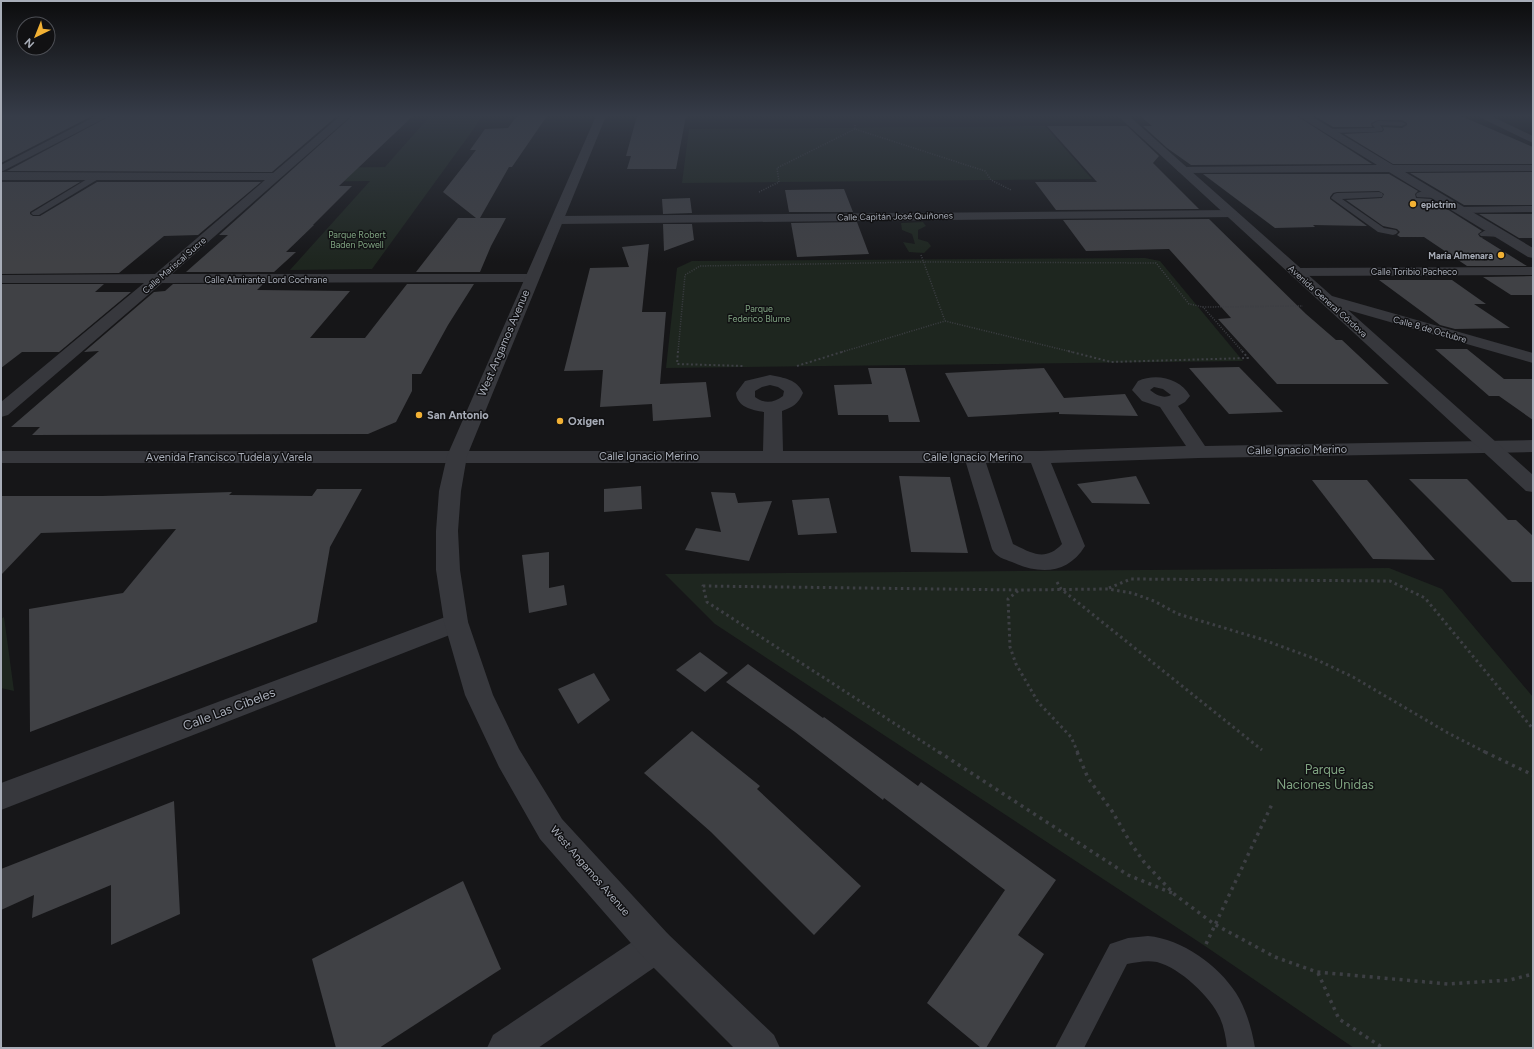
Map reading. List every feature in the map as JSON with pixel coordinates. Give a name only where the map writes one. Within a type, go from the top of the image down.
[{"type":"street","name":"Calle Mariscal Sucre","points":[[1,411],[158,279],[290,165]]},
{"type":"street","name":"West Angamos Avenue","points":[[581,165],[457,456],[450,491],[446,530],[448,570],[456,622],[479,695],[509,758],[552,829],[656,946],[761,1048]]},
{"type":"street","name":"Avenida General Córdova","points":[[1176,165],[1533,486]]},
{"type":"street","points":[[1386,165],[1533,254]]},
{"type":"street","points":[[1182,170],[1533,168]]},
{"type":"street","points":[[1,176],[276,177]]},
{"type":"street","name":"Calle Capitán José Quiñones","points":[[558,220],[1231,214]]},
{"type":"street","name":"Calle Toribio Pacheco","points":[[1296,272],[1533,270]]},
{"type":"street","name":"Calle Almirante Lord Cochrane","points":[[1,279],[532,278]]},
{"type":"street","name":"Calle 8 de Octubre","points":[[1331,303],[1533,358]]},
{"type":"street","points":[[1166,402],[1199,452]]},
{"type":"street","points":[[773,407],[773,456]]},
{"type":"street","name":"Calle Ignacio Merino","points":[[457,456],[1039,457],[1199,452],[1533,446]]},
{"type":"street","name":"Avenida Francisco Tudela y Varela","points":[[1,457],[457,456]]},
{"type":"street","points":[[974,457],[1003,548],[1023,558],[1047,564],[1065,557],[1074,546],[1039,457]]},
{"type":"street","name":"Calle Las Cibeles","points":[[1,797],[456,622]]},
{"type":"street","points":[[506,1048],[656,946]]},
{"type":"lane","points":[[36,213],[97,176]]},
{"type":"lane","points":[[1379,195],[1337,196],[1334,198],[1381,230],[1393,232]]},
{"type":"lane","points":[[1420,195],[1435,195]]},
{"type":"lane","points":[[1460,210],[1533,209]]},
{"type":"lane","points":[[1484,234],[1501,234]]},
{"type":"lane","points":[[1069,1048],[1119,953],[1134,949],[1158,950],[1185,962],[1211,983],[1226,1002],[1239,1031],[1241,1048]]},
{"type":"path","points":[[759,192],[779,182],[777,168],[783,165]]},
{"type":"path","points":[[967,165],[985,171],[991,180],[1010,190]]},
{"type":"path","points":[[921,256],[945,321]]},
{"type":"path","points":[[746,366],[677,364],[685,275],[700,266],[922,262],[1156,263],[1189,304],[1203,307],[1331,303]]},
{"type":"path","points":[[792,366],[799,366],[945,321],[1111,362],[1248,358],[1203,307]]},
{"type":"path","points":[[1047,564],[1061,589],[1262,750]]},
{"type":"path","points":[[1108,589],[1131,579],[1390,581],[1425,598],[1533,729]]},
{"type":"path","points":[[1174,894],[1128,875],[707,602],[703,586],[1019,590],[1108,589],[1132,593],[1154,601],[1185,616],[1261,639],[1312,658],[1353,677],[1448,733],[1487,754],[1533,775]]},
{"type":"path","points":[[1019,590],[1008,599],[1010,647],[1016,664],[1038,702],[1071,737],[1088,778],[1112,811],[1130,842],[1144,862],[1174,894],[1214,924],[1275,957],[1318,972],[1448,984],[1510,980],[1533,974]]},
{"type":"path","points":[[1185,962],[1205,946],[1214,924],[1273,802]]},
{"type":"path","points":[[1318,972],[1340,1019],[1383,1048]]},
{"type":"green space","name":"Parque Robert Baden Powell","points":[[387,165],[447,165],[372,269],[290,270],[370,181],[293,182],[308,168],[385,167]]},
{"type":"green space","points":[[684,165],[1080,165],[1092,179],[682,183]]},
{"type":"green space","points":[[923,222],[926,226],[918,230],[918,239],[928,242],[931,246],[924,253],[909,252],[903,242],[915,244],[912,234],[902,230],[901,223]]},
{"type":"green space","name":"Parque Federico Blume","points":[[1145,258],[1160,261],[1243,361],[666,368],[677,268],[692,261]]},
{"type":"green space","name":"Parque Naciones Unidas","points":[[1389,568],[1442,589],[1533,697],[1533,1048],[1354,1048],[1205,946],[715,624],[665,574]]},
{"type":"green space","points":[[4,617],[14,691],[1,688],[1,619]]},
{"type":"building","points":[[18,165],[280,165],[272,172],[7,171]]},
{"type":"building","points":[[297,165],[361,165],[339,186],[352,186],[286,252],[296,252],[274,272],[186,272],[228,235],[219,235]]},
{"type":"building","points":[[464,165],[513,165],[512,167],[509,167],[480,218],[506,218],[491,246],[480,272],[416,272],[458,218],[476,218],[443,192]]},
{"type":"building","points":[[628,165],[677,165],[676,169],[627,169]]},
{"type":"building","points":[[1082,165],[1155,165],[1199,209],[1056,210],[1035,182],[1097,182]]},
{"type":"building","points":[[1533,172],[1533,205],[1464,205],[1410,173]]},
{"type":"building","points":[[1203,174],[1389,174],[1418,191],[1415,194],[1416,198],[1431,199],[1482,231],[1478,234],[1480,237],[1527,266],[1467,266],[1424,237],[1400,237],[1397,235],[1400,232],[1397,229],[1383,226],[1346,200],[1382,198],[1384,194],[1379,191],[1337,192],[1333,193],[1330,197],[1330,199],[1367,226],[1313,225],[1315,227],[1275,228]]},
{"type":"building","points":[[1,182],[80,182],[30,212],[33,216],[40,216],[97,182],[261,182],[198,235],[164,236],[119,273],[1,274]]},
{"type":"building","points":[[844,189],[853,212],[789,212],[785,190]]},
{"type":"building","points":[[690,198],[692,213],[663,214],[662,199]]},
{"type":"building","points":[[1479,214],[1533,214],[1533,238],[1519,238]]},
{"type":"building","points":[[1209,219],[1306,314],[1336,340],[1342,340],[1389,384],[1277,384],[1218,319],[1231,318],[1169,249],[1086,251],[1063,220]]},
{"type":"building","points":[[857,222],[869,254],[797,257],[791,223]]},
{"type":"building","points":[[663,224],[692,224],[694,240],[664,251]]},
{"type":"building","points":[[649,244],[642,312],[666,312],[660,384],[706,382],[711,417],[653,421],[652,404],[600,407],[603,370],[564,371],[590,268],[629,267],[622,247]]},
{"type":"building","points":[[1533,276],[1533,295],[1511,295],[1483,277]]},
{"type":"building","points":[[1379,280],[1452,280],[1486,304],[1474,304],[1510,328],[1455,329],[1440,325]]},
{"type":"building","points":[[1,284],[104,284],[95,292],[131,292],[59,352],[22,352],[1,368]]},
{"type":"building","points":[[173,284],[263,284],[257,290],[350,291],[310,338],[365,338],[407,284],[474,284],[448,325],[421,374],[412,374],[412,391],[396,422],[368,434],[32,435],[40,427],[11,427],[99,351],[84,352],[154,292],[165,291]]},
{"type":"building","points":[[1435,349],[1467,349],[1504,379],[1533,379],[1533,420],[1499,396],[1489,396]]},
{"type":"building","points":[[1239,367],[1283,412],[1229,414],[1189,368]]},
{"type":"building","points":[[868,368],[905,368],[920,422],[889,422],[888,415],[838,415],[834,385],[872,384]]},
{"type":"building","points":[[1044,368],[1064,398],[1125,394],[1138,416],[1059,414],[1059,412],[968,417],[945,373]]},
{"type":"building","points":[[899,476],[950,477],[968,553],[911,552]]},
{"type":"building","points":[[1136,476],[1150,504],[1092,503],[1077,484]]},
{"type":"building","points":[[1409,479],[1467,479],[1508,520],[1516,520],[1533,536],[1533,582],[1512,582]]},
{"type":"building","points":[[1312,480],[1367,480],[1435,560],[1373,559]]},
{"type":"building","points":[[641,486],[642,509],[604,512],[604,489]]},
{"type":"building","points":[[317,489],[362,489],[330,547],[317,622],[30,732],[29,609],[123,593],[176,529],[41,533],[1,575],[1,496],[102,496],[232,492],[229,495],[312,496]]},
{"type":"building","points":[[711,492],[735,493],[738,503],[772,501],[749,561],[685,550],[696,528],[721,532]]},
{"type":"building","points":[[829,498],[837,533],[798,535],[792,500]]},
{"type":"building","points":[[549,552],[549,588],[564,585],[567,605],[529,613],[522,555]]},
{"type":"building","points":[[700,652],[728,673],[705,692],[676,670]]},
{"type":"building","points":[[748,664],[823,718],[824,717],[918,786],[921,782],[1056,880],[1018,935],[1044,954],[986,1048],[981,1048],[927,1003],[1005,890],[884,798],[883,800],[795,732],[726,682]]},
{"type":"building","points":[[594,673],[610,700],[578,724],[558,689]]},
{"type":"building","points":[[692,731],[760,786],[757,789],[861,886],[814,935],[711,832],[644,773]]},
{"type":"building","points":[[174,801],[180,914],[111,945],[111,885],[32,918],[34,895],[1,910],[1,869]]},
{"type":"building","points":[[463,881],[501,969],[379,1048],[336,1048],[312,959]]},
{"type":"place","name":"epictrim","points":[[1413,204]]},
{"type":"place","name":"María Almenara","points":[[1501,255]]},
{"type":"place","name":"San Antonio","points":[[419,415]]},
{"type":"place","name":"Oxigen","points":[[560,421]]}]
